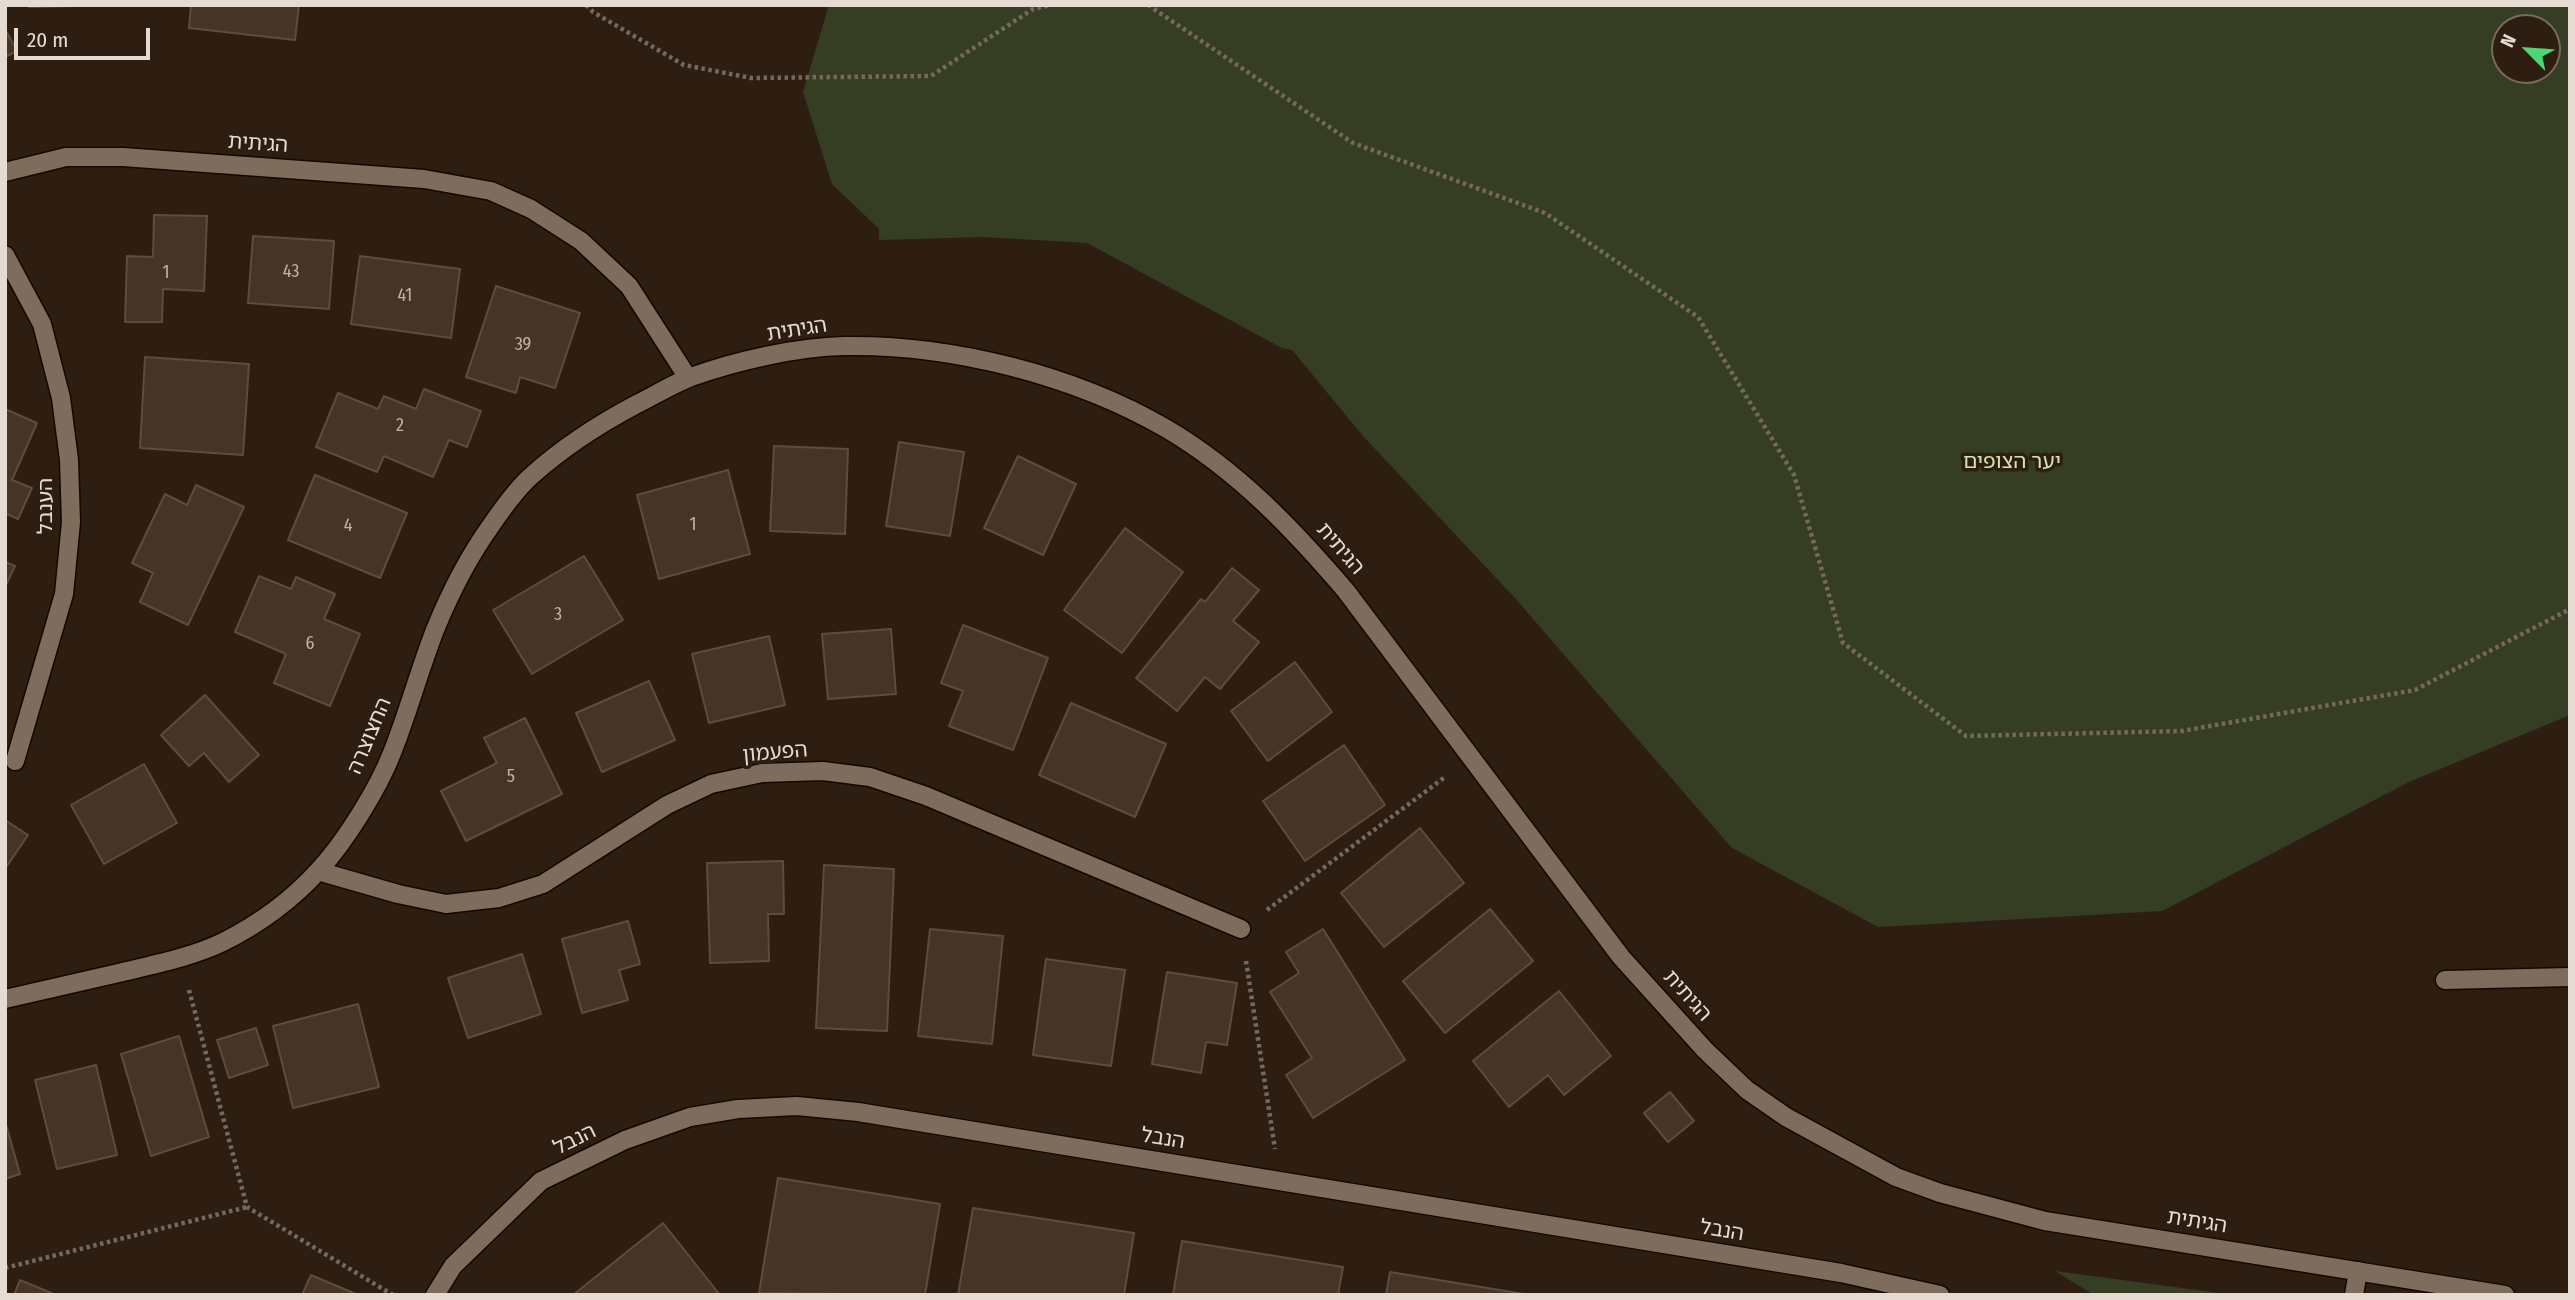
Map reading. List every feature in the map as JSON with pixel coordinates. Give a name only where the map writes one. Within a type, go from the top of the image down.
[{"type":"street","name":"הגיתית","points":[[5,172],[66,157],[123,157],[424,179],[491,191],[531,209],[582,241],[629,286],[688,378],[735,364],[840,346],[900,348],[999,364],[1057,381],[1120,405],[1167,429],[1214,460],[1269,506],[1302,539],[1346,591],[1621,957],[1663,1005],[1747,1090],[1786,1117],[1896,1177],[1986,1207],[2045,1221],[2505,1295]]},
{"type":"street","name":"הענבל","points":[[5,255],[42,324],[61,398],[69,460],[71,522],[64,594],[15,761]]},
{"type":"street","name":"החצוצרה","points":[[5,999],[180,957],[219,944],[272,914],[318,871],[345,838],[391,757],[435,629],[462,572],[491,525],[528,478],[598,425],[688,378]]},
{"type":"street","name":"הפעמון","points":[[318,871],[398,894],[446,904],[499,898],[543,884],[667,805],[711,784],[762,773],[823,771],[870,777],[926,796],[1241,929]]},
{"type":"street","points":[[2445,980],[2570,977]]},
{"type":"street","name":"הנבל","points":[[435,1295],[453,1266],[541,1181],[638,1136],[690,1117],[738,1109],[797,1106],[858,1112],[1828,1271],[1915,1292],[1940,1295]]},
{"type":"street","points":[[2354,1295],[2358,1271]]},
{"type":"path","points":[[586,5],[593,12],[684,65],[751,78],[931,76],[1033,9],[1051,5]]},
{"type":"path","points":[[1148,5],[1353,143],[1545,213],[1698,317],[1794,474],[1843,643],[1966,736],[2182,731],[2415,690],[2570,609]]},
{"type":"path","points":[[1280,1181],[1241,929],[1471,757]]},
{"type":"path","points":[[180,957],[247,1207],[393,1295]]},
{"type":"path","points":[[5,1268],[247,1207]]},
{"type":"green space","name":"יער הצופים","points":[[829,5],[2570,5],[2570,715],[2409,782],[2162,911],[1878,927],[1732,848],[1514,597],[1363,436],[1292,350],[1282,348],[1087,243],[984,237],[879,240],[879,229],[832,184],[803,92]]},
{"type":"green space","points":[[2055,1271],[2234,1295],[2094,1295]]},
{"type":"building","points":[[29,5],[123,5],[29,7]]},
{"type":"building","points":[[191,5],[299,5],[295,40],[189,28]]},
{"type":"building","points":[[5,29],[17,51],[5,57]]},
{"type":"building","points":[[154,215],[207,216],[204,291],[163,289],[162,322],[125,322],[127,256],[153,257]]},
{"type":"building","points":[[253,236],[334,241],[329,309],[248,303]]},
{"type":"building","points":[[360,256],[460,269],[451,338],[351,324]]},
{"type":"building","points":[[496,286],[580,313],[555,388],[520,377],[516,393],[466,377]]},
{"type":"building","points":[[145,357],[249,364],[243,455],[140,448]]},
{"type":"building","points":[[424,389],[481,411],[467,447],[449,440],[433,477],[384,456],[377,472],[316,447],[338,393],[378,409],[384,396],[416,409]]},
{"type":"building","points":[[5,409],[37,423],[12,480],[32,488],[18,519],[5,513]]},
{"type":"building","points":[[899,442],[964,452],[950,536],[886,526]]},
{"type":"building","points":[[774,446],[848,449],[845,534],[770,531]]},
{"type":"building","points":[[1018,456],[1076,484],[1043,555],[984,528]]},
{"type":"building","points":[[728,470],[750,554],[659,579],[637,495]]},
{"type":"building","points":[[315,475],[407,513],[380,578],[288,540]]},
{"type":"building","points":[[196,485],[244,507],[188,625],[140,602],[153,573],[132,563],[165,494],[187,505]]},
{"type":"building","points":[[1125,528],[1183,572],[1122,653],[1064,610]]},
{"type":"building","points":[[584,556],[623,620],[532,674],[493,610]]},
{"type":"building","points":[[5,562],[15,566],[5,587]]},
{"type":"building","points":[[1232,568],[1259,590],[1233,621],[1259,642],[1220,689],[1205,677],[1177,711],[1136,678],[1201,599],[1205,602]]},
{"type":"building","points":[[259,576],[291,589],[296,577],[335,594],[324,619],[360,634],[330,706],[274,683],[286,654],[235,632]]},
{"type":"building","points":[[963,625],[1048,658],[1013,750],[949,726],[963,691],[941,683]]},
{"type":"building","points":[[891,629],[896,694],[828,699],[822,634]]},
{"type":"building","points":[[769,636],[785,705],[709,723],[692,654]]},
{"type":"building","points":[[1295,662],[1332,712],[1268,761],[1231,711]]},
{"type":"building","points":[[649,681],[675,740],[602,772],[576,713]]},
{"type":"building","points":[[205,695],[259,755],[229,782],[204,753],[189,766],[161,735]]},
{"type":"building","points":[[1071,703],[1166,744],[1135,817],[1039,775]]},
{"type":"building","points":[[525,718],[562,794],[466,841],[441,791],[497,763],[484,738]]},
{"type":"building","points":[[1344,745],[1385,805],[1305,861],[1263,801]]},
{"type":"building","points":[[144,764],[177,823],[104,864],[71,805]]},
{"type":"building","points":[[5,820],[28,835],[5,869]]},
{"type":"building","points":[[1420,828],[1464,883],[1384,947],[1341,893]]},
{"type":"building","points":[[783,861],[784,914],[768,914],[769,961],[710,963],[707,863]]},
{"type":"building","points":[[824,865],[894,869],[887,1031],[816,1028]]},
{"type":"building","points":[[1490,909],[1533,961],[1445,1033],[1403,981]]},
{"type":"building","points":[[628,921],[640,964],[619,970],[628,1000],[582,1013],[562,939]]},
{"type":"building","points":[[930,929],[1003,936],[992,1044],[918,1036]]},
{"type":"building","points":[[1323,929],[1405,1060],[1313,1118],[1286,1075],[1312,1058],[1270,992],[1299,973],[1286,952]]},
{"type":"building","points":[[522,954],[541,1014],[468,1038],[448,978]]},
{"type":"building","points":[[1046,959],[1125,970],[1111,1066],[1033,1055]]},
{"type":"building","points":[[1167,972],[1237,983],[1227,1045],[1206,1042],[1201,1073],[1152,1064]]},
{"type":"building","points":[[1559,991],[1611,1056],[1564,1095],[1548,1075],[1509,1107],[1473,1061]]},
{"type":"building","points":[[358,1004],[379,1087],[293,1108],[273,1026]]},
{"type":"building","points":[[256,1028],[268,1065],[229,1078],[217,1040]]},
{"type":"building","points":[[179,1036],[209,1137],[151,1156],[121,1054]]},
{"type":"building","points":[[96,1065],[117,1155],[57,1169],[35,1080]]},
{"type":"building","points":[[1670,1092],[1694,1121],[1668,1142],[1644,1113]]},
{"type":"building","points":[[5,1121],[20,1174],[5,1179]]},
{"type":"building","points":[[778,1178],[940,1204],[925,1295],[759,1293]]},
{"type":"building","points":[[973,1208],[1134,1233],[1124,1295],[958,1295]]},
{"type":"building","points":[[663,1223],[720,1295],[573,1295]]},
{"type":"building","points":[[1182,1241],[1343,1267],[1338,1295],[1173,1295]]},
{"type":"building","points":[[1390,1272],[1530,1295],[1386,1295]]},
{"type":"building","points":[[311,1275],[358,1295],[302,1295]]},
{"type":"building","points":[[20,1280],[56,1295],[14,1295]]}]
